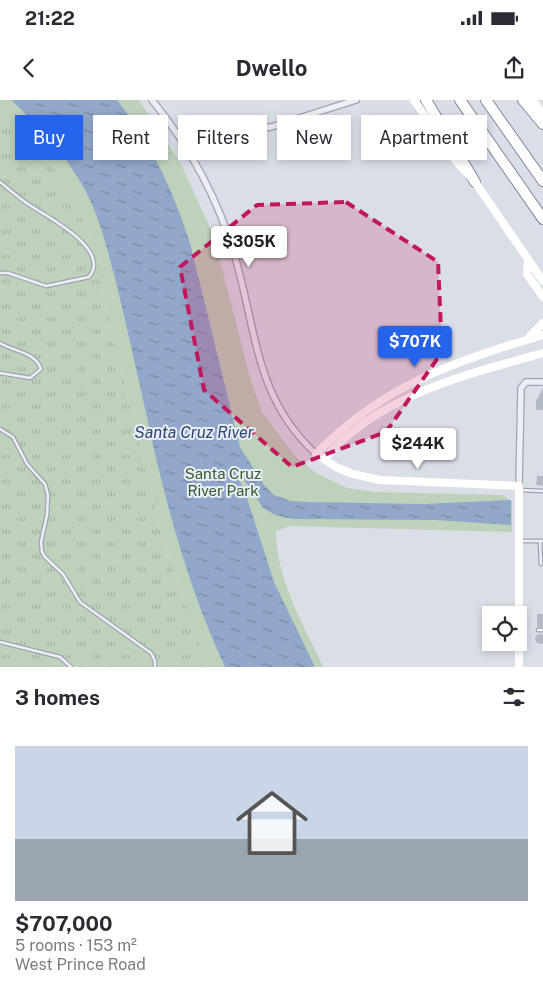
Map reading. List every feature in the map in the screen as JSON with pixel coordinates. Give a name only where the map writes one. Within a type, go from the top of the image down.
[{"type":"highway","points":[[426,100],[475,182]]},
{"type":"highway","points":[[460,100],[543,219]]},
{"type":"highway","points":[[486,100],[543,180]]},
{"type":"highway","points":[[523,100],[543,124]]},
{"type":"street","points":[[152,100],[178,136]]},
{"type":"street","points":[[267,128],[356,100]]},
{"type":"street","points":[[414,100],[456,160],[475,182],[543,282]]},
{"type":"street","points":[[533,100],[543,114]]},
{"type":"street","points":[[194,160],[207,180],[235,256],[265,378],[276,404],[295,433],[316,454],[353,474],[380,480],[519,488]]},
{"type":"street","points":[[528,260],[527,274],[543,298]]},
{"type":"street","points":[[522,341],[537,331],[543,323]]},
{"type":"street","points":[[316,454],[341,428],[376,402],[459,362],[543,335]]},
{"type":"street","points":[[324,459],[334,447],[359,427],[412,396],[444,382],[543,353]]},
{"type":"street","points":[[520,667],[519,488],[522,388],[526,382],[543,382]]},
{"type":"lane","points":[[0,182],[30,205],[80,238],[92,258],[93,266],[93,273],[89,277],[46,286],[8,273],[0,273]]},
{"type":"lane","points":[[0,343],[16,352],[32,356],[38,361],[41,370],[30,378],[0,373]]},
{"type":"lane","points":[[0,429],[14,437],[27,464],[45,484],[48,495],[48,515],[41,542],[42,552],[45,557],[63,574],[80,602],[151,653],[155,661],[155,667]]},
{"type":"lane","points":[[519,488],[543,490]]},
{"type":"lane","points":[[520,541],[542,541],[541,564]]},
{"type":"lane","points":[[538,630],[543,630]]},
{"type":"lane","points":[[0,642],[60,657],[71,667]]},
{"type":"highlighted area","points":[[346,202],[438,262],[442,352],[386,432],[292,467],[204,390],[180,267],[257,205]]},
{"type":"green space","name":"Santa Cruz River Park","points":[[0,100],[139,100],[149,115],[93,115],[93,160],[168,160],[168,144],[181,164],[214,237],[250,378],[262,412],[295,456],[316,473],[347,488],[375,492],[503,495],[512,502],[512,532],[290,526],[276,531],[277,549],[286,584],[323,667],[208,667],[159,526],[89,237],[80,213],[49,160],[83,160],[83,115],[15,115],[15,118],[0,105]]},
{"type":"green space","points":[[0,105],[15,118],[15,160],[49,160],[80,213],[89,237],[159,526],[208,667],[0,667]]},
{"type":"water","name":"Santa Cruz River","points":[[11,100],[117,100],[128,115],[93,115],[93,160],[156,160],[176,204],[190,243],[240,447],[264,485],[274,495],[291,501],[308,502],[424,504],[511,500],[511,525],[436,520],[292,519],[275,515],[263,508],[239,472],[238,477],[246,495],[274,582],[315,667],[225,667],[200,608],[171,516],[104,237],[91,201],[66,160],[83,160],[83,115],[27,115]]},
{"type":"building","points":[[543,388],[543,410],[536,410],[536,401]]},
{"type":"building","points":[[537,476],[543,476],[543,486],[536,485]]},
{"type":"building","points":[[537,614],[543,614],[543,627],[537,627]]},
{"type":"building","points":[[536,635],[544,635],[544,643],[536,643]]}]
